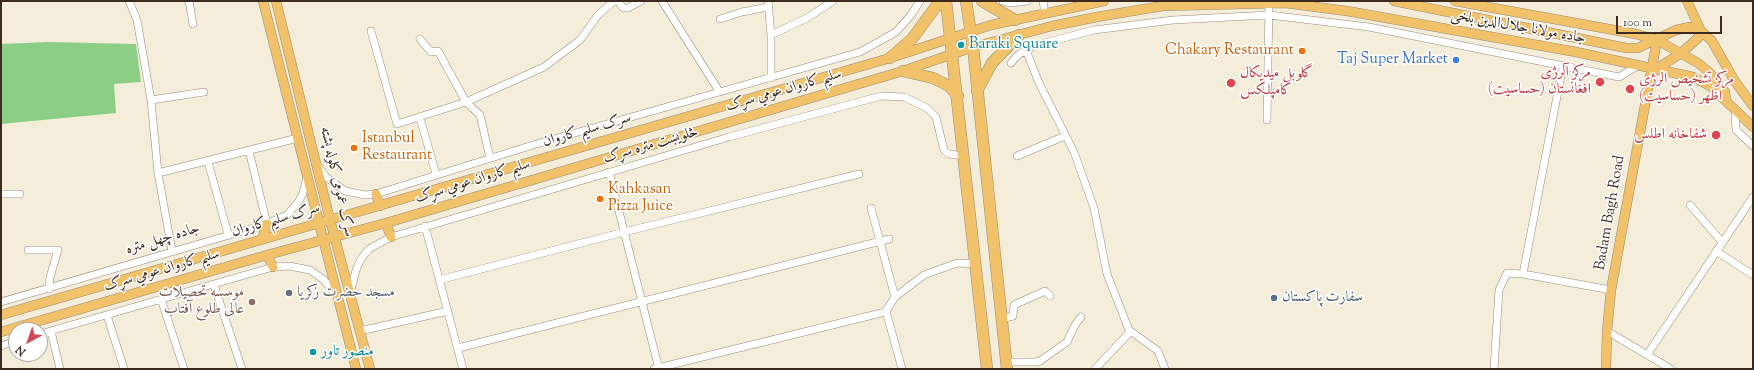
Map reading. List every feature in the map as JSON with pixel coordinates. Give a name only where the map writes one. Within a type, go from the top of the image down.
[{"type":"highway","points":[[890,58],[912,39],[940,1]]},
{"type":"highway","points":[[946,1],[958,96],[987,369]]},
{"type":"highway","points":[[966,1],[973,47],[1006,366]]},
{"type":"highway","points":[[982,1],[1015,20]]},
{"type":"highway","points":[[977,91],[992,63],[1019,35]]},
{"type":"highway","points":[[903,71],[933,78],[949,86],[958,96]]},
{"type":"main road","name":"سرک عمومی کلوله پشته","points":[[263,1],[356,369]]},
{"type":"main road","name":"سرک عمومی کلوله پشته","points":[[276,1],[349,296],[370,369]]},
{"type":"main road","points":[[950,38],[970,31],[1015,20],[1104,1]]},
{"type":"main road","name":"جاده مولانا جلال‌الدین بلخی","points":[[1394,1],[1626,48],[1638,48],[1676,30],[1690,27],[1701,31]]},
{"type":"main road","points":[[1455,1],[1636,34],[1657,40],[1698,63],[1710,73],[1725,92],[1727,103]]},
{"type":"main road","points":[[1688,1],[1701,31],[1712,42],[1734,80],[1752,103]]},
{"type":"main road","name":"جاده مولانا جلال‌الدین بلخی","points":[[952,54],[1019,35],[1102,16],[1162,6],[1285,3],[1347,11],[1639,65],[1694,77],[1710,86],[1753,127]]},
{"type":"main road","points":[[1654,68],[1680,54],[1694,43],[1701,31]]},
{"type":"main road","name":"سرک سلیم کاروان","points":[[1,315],[890,58],[950,38]]},
{"type":"main road","name":"Badam Bagh Road","points":[[1606,369],[1607,331],[1611,290],[1654,68],[1657,40]]},
{"type":"main road","name":"سلیم کاروان عومي سړک","points":[[1,332],[267,255],[386,223],[903,71],[952,54]]},
{"type":"main road","points":[[376,194],[380,206]]},
{"type":"main road","points":[[386,223],[391,236]]},
{"type":"main road","points":[[262,239],[267,224]]},
{"type":"main road","points":[[267,255],[273,267]]},
{"type":"street","points":[[129,1],[137,20],[151,100],[158,173],[172,251]]},
{"type":"street","points":[[189,1],[193,24]]},
{"type":"street","points":[[371,31],[398,124],[466,102],[544,67],[580,40],[598,15],[614,1]]},
{"type":"street","points":[[618,1],[623,8],[628,8],[641,1]]},
{"type":"street","points":[[662,1],[718,91]]},
{"type":"street","points":[[771,35],[807,18],[833,1]]},
{"type":"street","points":[[318,166],[326,178],[345,191],[365,195],[376,194],[436,174],[696,99],[718,91],[771,78],[860,52],[896,32],[911,15],[920,1]]},
{"type":"street","points":[[1002,1],[1011,3],[1027,1]]},
{"type":"street","points":[[1043,1],[1045,14]]},
{"type":"street","points":[[1267,120],[1269,3]]},
{"type":"street","points":[[720,20],[768,4],[771,35],[771,78]]},
{"type":"street","points":[[1011,63],[1033,46],[1094,30],[1173,20],[1269,15],[1369,27],[1619,77],[1639,65]]},
{"type":"street","points":[[420,39],[430,52],[438,51],[466,102],[480,115],[490,158]]},
{"type":"street","points":[[1026,50],[1039,83],[1065,136],[1084,180],[1094,208],[1107,274],[1130,332],[1158,351],[1165,369]]},
{"type":"street","points":[[1523,274],[1563,65]]},
{"type":"street","points":[[151,100],[204,92]]},
{"type":"street","name":"څلویښت متره سړک","points":[[349,296],[356,270],[362,259],[370,249],[391,236],[730,137],[881,96],[893,96],[914,100],[927,108],[936,117],[944,150],[949,154],[964,156]]},
{"type":"street","points":[[1735,110],[1736,130],[1753,146]]},
{"type":"street","points":[[420,118],[436,174]]},
{"type":"street","points":[[1017,156],[1065,136]]},
{"type":"street","points":[[158,173],[208,162],[298,138]]},
{"type":"street","points":[[249,151],[267,224]]},
{"type":"street","points":[[208,162],[228,234]]},
{"type":"street","points":[[609,172],[657,369],[886,311],[895,297],[924,275],[950,264],[976,264]]},
{"type":"street","points":[[439,280],[624,232],[859,174]]},
{"type":"street","name":"جاده چهل متره","points":[[1,302],[49,289],[228,234],[267,224],[287,215],[303,193],[307,175]]},
{"type":"street","points":[[1,194],[20,194]]},
{"type":"street","points":[[1647,355],[1753,196]]},
{"type":"street","points":[[1690,205],[1722,242]]},
{"type":"street","points":[[871,208],[878,241],[895,297]]},
{"type":"street","points":[[425,226],[463,369]]},
{"type":"street","points":[[458,348],[641,300],[889,239]]},
{"type":"street","points":[[28,250],[58,250],[50,277],[49,289]]},
{"type":"street","points":[[1716,251],[1753,275]]},
{"type":"street","points":[[60,369],[50,331],[273,267],[289,266],[310,270],[324,280],[338,297]]},
{"type":"street","points":[[1494,369],[1499,290],[1507,273],[1523,274],[1611,290]]},
{"type":"street","points":[[214,285],[242,369]]},
{"type":"street","points":[[1001,319],[1013,316],[1014,305],[1045,290],[1050,296]]},
{"type":"street","points":[[161,299],[184,369]]},
{"type":"street","points":[[360,331],[448,311]]},
{"type":"street","points":[[886,311],[902,369]]},
{"type":"street","points":[[107,315],[124,369]]},
{"type":"street","points":[[1006,366],[1040,360],[1067,342],[1074,325],[1081,317]]},
{"type":"street","points":[[1607,331],[1671,369]]},
{"type":"street","points":[[1095,369],[1130,332]]},
{"type":"green space","points":[[49,42],[136,44],[141,82],[114,84],[116,113],[1,124],[1,44]]},
{"type":"place","name":"Baraki Square","points":[[961,45]]},
{"type":"place","name":"Chakary Restaurant","points":[[1302,51]]},
{"type":"place","name":"Taj Super Market","points":[[1456,60]]},
{"type":"place","name":"مرکز آلرژی (حساسیت) افغانستان","points":[[1600,82]]},
{"type":"place","name":"گلوبل میدیکال کامپلکس","points":[[1231,83]]},
{"type":"place","name":"مرکز تشخیص الرژی (حساسیت) اظهر","points":[[1630,89]]},
{"type":"place","name":"شفاخانه اطلس","points":[[1716,135]]},
{"type":"place","name":"Istanbul Restaurant","points":[[354,148]]},
{"type":"place","name":"Kahkasan Pizza Juice","points":[[600,199]]},
{"type":"place","name":"مسجد حضرت زکریا","points":[[289,293]]},
{"type":"place","name":"سفارت پاکستان","points":[[1274,298]]},
{"type":"place","name":"موسسه تحصیلات عالی طلوع آفتاب","points":[[252,302]]},
{"type":"place","name":"منصور تاور","points":[[313,352]]}]
